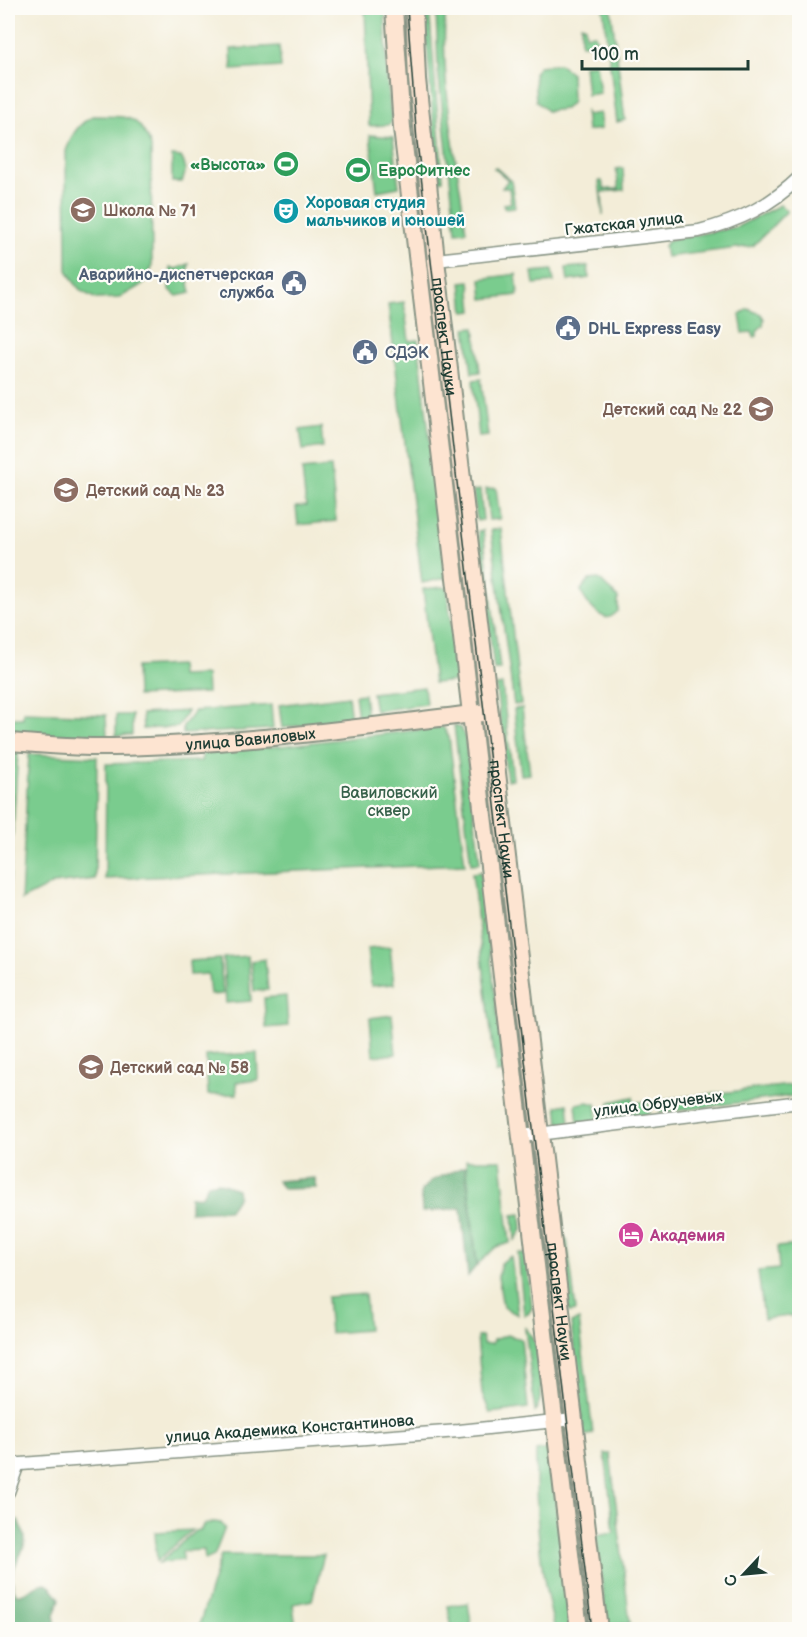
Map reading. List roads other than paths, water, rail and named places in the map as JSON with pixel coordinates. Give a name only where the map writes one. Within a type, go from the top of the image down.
[{"type":"main road","name":"проспект Науки","points":[[394,8],[404,139],[579,1629]]},
{"type":"main road","name":"проспект Науки","points":[[414,8],[417,79],[436,260],[599,1629]]},
{"type":"main road","name":"улица Вавиловых","points":[[8,742],[111,747],[179,745],[278,738],[491,712]]},
{"type":"street","name":"Гжатская улица","points":[[436,260],[699,231],[739,220],[779,197],[800,177]]},
{"type":"street","name":"улица Обручевых","points":[[521,1136],[800,1102]]},
{"type":"street","name":"улица Академика Константинова","points":[[13,1465],[436,1433],[574,1419]]},
{"type":"street","points":[[8,1492],[13,1465]]},
{"type":"tram line","points":[[407,8],[417,142],[592,1630]]},
{"type":"place","name":"«Высота»","points":[[286,164]]},
{"type":"place","name":"ЕвроФитнес","points":[[358,170]]},
{"type":"place","name":"Школа № 71","points":[[83,210]]},
{"type":"place","name":"Хоровая студия мальчиков и юношей","points":[[286,211]]},
{"type":"place","name":"Аварийно-диспетчерская служба","points":[[294,283]]},
{"type":"place","name":"DHL Express Easy","points":[[568,328]]},
{"type":"place","name":"СДЭК","points":[[365,352]]},
{"type":"place","name":"Детский сад № 22","points":[[761,409]]},
{"type":"place","name":"Детский сад № 23","points":[[66,490]]},
{"type":"place","name":"Детский сад № 58","points":[[91,1067]]},
{"type":"place","name":"Академия","points":[[631,1235]]},
{"type":"park label","name":"Вавиловский сквер","points":[[389,801]]}]
